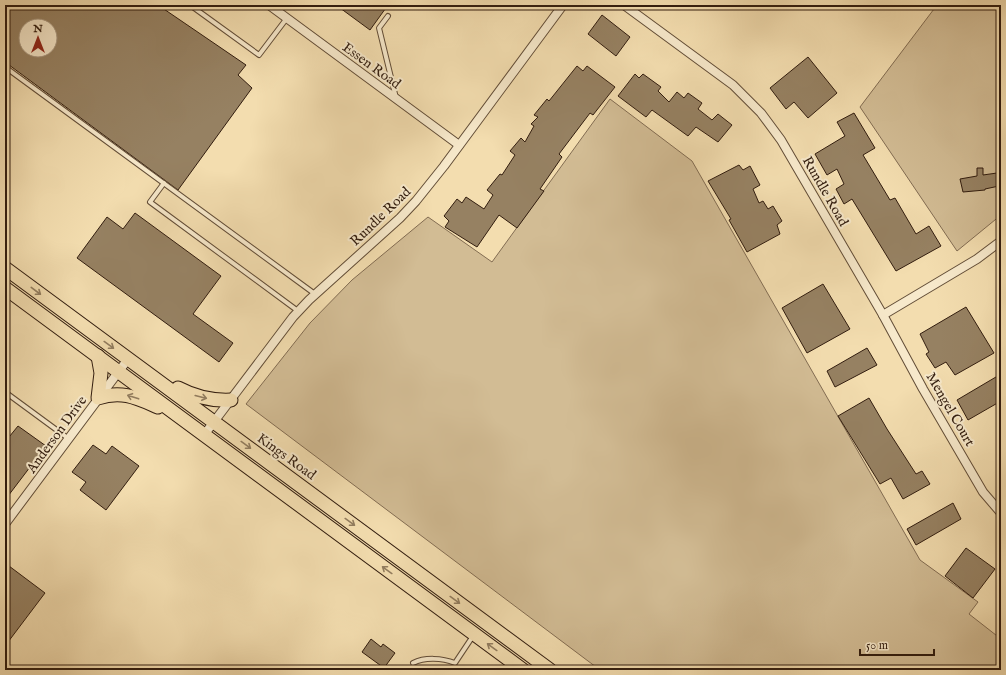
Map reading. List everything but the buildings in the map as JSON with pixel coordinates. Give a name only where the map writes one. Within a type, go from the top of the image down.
[{"type":"main road","name":"Kings Road","points":[[5,268],[550,670]]},
{"type":"main road","points":[[5,288],[523,670]]},
{"type":"main road","points":[[98,356],[101,373],[98,398],[114,394],[123,394],[141,400],[182,418]]},
{"type":"main road","points":[[141,368],[191,394],[208,399],[231,400]]},
{"type":"street","name":"Essen Road","points":[[269,5],[459,145]]},
{"type":"street","name":"Rundle Road","points":[[204,435],[298,311],[400,218],[416,201],[563,5]]},
{"type":"street","name":"Rundle Road","points":[[624,5],[733,85],[769,122],[781,140],[882,315]]},
{"type":"street","points":[[882,315],[977,259],[1001,241]]},
{"type":"street","name":"Mengel Court","points":[[882,315],[983,492],[1001,513]]},
{"type":"street","name":"Anderson Drive","points":[[5,524],[128,359]]},
{"type":"lane","points":[[190,5],[259,55],[287,18]]},
{"type":"lane","points":[[388,16],[379,28],[397,99]]},
{"type":"lane","points":[[5,67],[315,294]]},
{"type":"lane","points":[[164,183],[150,202],[298,311]]},
{"type":"lane","points":[[5,392],[69,439]]},
{"type":"lane","points":[[413,663],[420,659],[455,662],[475,634]]},
{"type":"shaded area","points":[[937,5],[1001,5],[1001,215],[957,251],[860,107]]},
{"type":"shaded area","points":[[610,99],[692,161],[920,560],[978,602],[969,614],[1001,639],[1001,670],[600,670],[246,404],[310,323],[352,280],[428,217],[492,262]]}]
